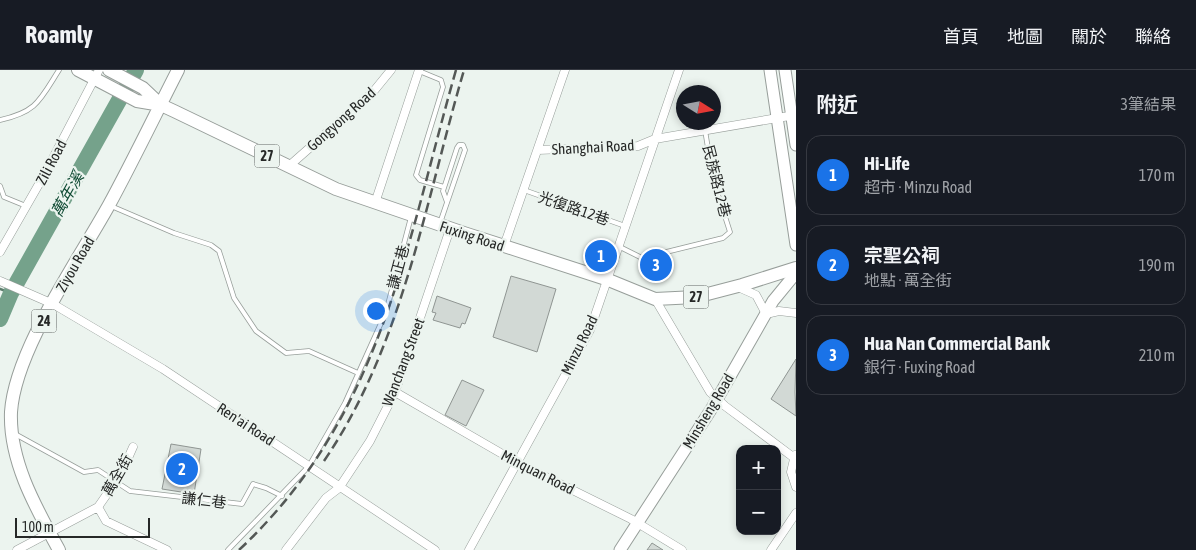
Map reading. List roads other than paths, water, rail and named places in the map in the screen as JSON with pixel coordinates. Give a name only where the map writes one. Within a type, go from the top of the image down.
[{"type":"main road","name":"27","points":[[78,70],[97,74]]},
{"type":"main road","name":"Fuxing Road","points":[[108,70],[143,88],[160,105]]},
{"type":"main road","name":"Ziyou Road","points":[[59,550],[16,462],[12,432],[13,393],[20,370],[53,304],[109,205],[178,70]]},
{"type":"main road","name":"Fuxing Road","points":[[97,74],[137,101],[160,105],[327,185],[445,227],[606,279],[655,299],[696,297],[736,287],[796,268]]},
{"type":"street","name":"Gongyong Road","points":[[289,166],[374,92],[391,70]]},
{"type":"street","points":[[375,203],[419,70]]},
{"type":"street","points":[[504,246],[565,70]]},
{"type":"street","name":"Minzu Road","points":[[469,550],[590,330],[679,70]]},
{"type":"street","points":[[770,70],[796,245]]},
{"type":"street","points":[[785,70],[794,115],[796,145]]},
{"type":"street","name":"Zili Road","points":[[0,252],[27,207],[97,74]]},
{"type":"street","name":"Shanghai Road","points":[[721,127],[794,115]]},
{"type":"street","name":"Shanghai Road","points":[[538,150],[638,146],[655,139],[705,130]]},
{"type":"street","name":"Wanchang Street","points":[[286,550],[326,498],[339,488],[370,441],[395,392],[445,227]]},
{"type":"street","name":"Minsheng Road","points":[[620,550],[717,399],[779,292],[796,273]]},
{"type":"street","name":"Ren'ai Road","points":[[0,281],[53,304],[163,370],[435,550]]},
{"type":"street","points":[[736,287],[756,295],[766,314],[779,311],[796,314]]},
{"type":"street","points":[[655,299],[710,392],[795,455],[791,472],[796,487]]},
{"type":"street","name":"Minquan Road","points":[[395,392],[518,463],[637,523],[682,550]]},
{"type":"street","name":"萬全街","points":[[17,550],[98,507],[115,482],[133,447]]},
{"type":"street","points":[[98,507],[106,521],[166,550]]},
{"type":"street","points":[[771,550],[796,513]]},
{"type":"lane","points":[[0,120],[18,116],[38,104],[59,70]]},
{"type":"lane","points":[[419,70],[441,80],[443,88],[416,174],[420,180],[444,187]]},
{"type":"lane","name":"民族路12巷","points":[[618,246],[642,258],[723,238],[730,232],[713,179],[705,130]]},
{"type":"lane","points":[[445,227],[447,202],[465,150],[462,145],[459,145],[457,148],[444,187],[447,202]]},
{"type":"lane","points":[[0,186],[4,197],[27,207]]},
{"type":"lane","name":"光復路12巷","points":[[524,190],[625,226]]},
{"type":"lane","points":[[109,205],[174,233],[211,245],[219,251],[234,298],[256,331],[286,353],[309,351],[358,373]]},
{"type":"lane","name":"謙正巷","points":[[309,466],[345,403],[386,312],[412,215]]},
{"type":"lane","points":[[12,432],[84,472],[98,470],[115,482]]},
{"type":"lane","points":[[228,550],[309,466]]},
{"type":"lane","name":"謙仁巷","points":[[115,482],[130,491],[242,504],[253,484],[282,496]]},
{"type":"waterway","name":"萬年溪","points":[[0,319],[11,293],[136,70]]},
{"type":"waterway","points":[[0,289],[11,293]]},
{"type":"railway","points":[[239,550],[287,498],[326,443],[357,386],[382,326],[403,265],[456,70]]},
{"type":"railway","points":[[324,461],[351,416],[374,370],[393,321],[409,272],[464,70]]},
{"type":"place","name":"Hi-Life","points":[[601,256]]},
{"type":"place","name":"Hua Nan Commercial Bank","points":[[656,265]]},
{"type":"place","name":"宗聖公祠","points":[[182,469]]}]
